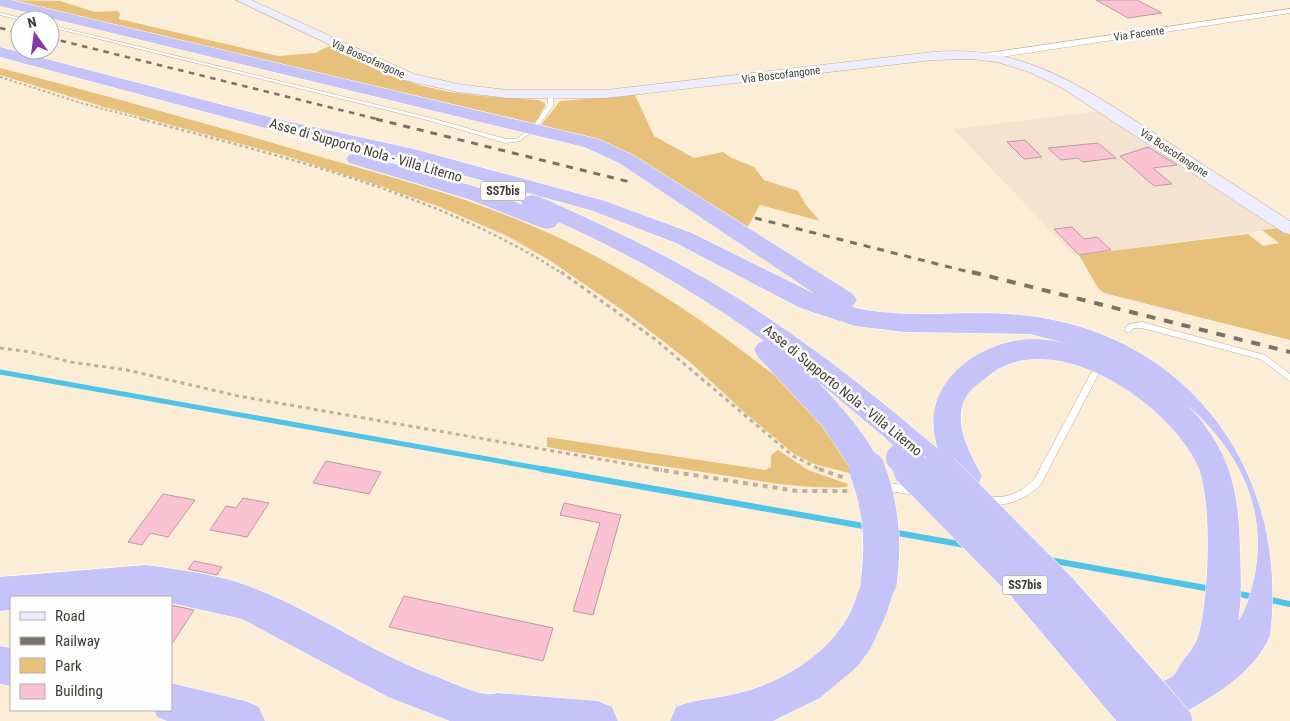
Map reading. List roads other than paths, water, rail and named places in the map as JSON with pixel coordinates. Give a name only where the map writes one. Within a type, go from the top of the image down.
[{"type":"highway","points":[[0,2],[591,143],[626,159],[828,292],[893,319],[931,324]]},
{"type":"highway","name":"Asse di Supporto Nola - Villa Literno","points":[[0,52],[276,125],[485,184],[576,220],[631,246],[690,278],[769,329],[953,473],[998,526],[1174,709]]},
{"type":"highway","name":"Asse di Supporto Nola - Villa Literno","points":[[0,61],[203,116],[484,197],[561,228],[618,256],[685,295],[768,350],[827,395],[900,458],[982,539],[1026,586],[1140,721]]},
{"type":"highway","points":[[276,125],[371,143],[601,206],[665,229],[831,310],[873,321],[1027,325],[1066,332],[1142,362],[1168,377],[1198,399],[1229,428],[1257,459],[1276,486],[1283,525],[1261,615],[1252,633],[1237,654],[1174,709],[1130,721]]},
{"type":"highway","points":[[690,721],[750,711],[803,687],[834,662],[858,635],[871,607],[879,581],[884,548],[883,522],[878,496],[864,475],[852,441],[833,416],[768,350]]},
{"type":"highway","points":[[953,473],[951,447],[947,431],[947,409],[954,392],[968,374],[984,361],[1018,350],[1054,350],[1103,363],[1150,389],[1187,422],[1211,460],[1221,497],[1221,600],[1218,635],[1209,659],[1174,709]]},
{"type":"highway","points":[[0,594],[146,582],[192,589],[248,603],[402,683],[478,712],[517,721]]},
{"type":"highway","points":[[172,703],[245,721]]},
{"type":"highway","points":[[478,712],[598,721]]},
{"type":"street","name":"Via Boscofangone","points":[[242,0],[409,77],[476,92],[551,96],[606,94],[925,57],[950,55],[988,56],[1038,72],[1078,90],[1290,229]]},
{"type":"street","name":"Via Facente","points":[[988,56],[1290,11]]},
{"type":"lane","points":[[60,28],[429,119],[506,141],[518,140],[527,133]]},
{"type":"lane","points":[[538,123],[550,106],[551,96]]},
{"type":"lane","points":[[1128,330],[1132,326],[1142,325],[1236,349],[1262,357],[1290,378]]},
{"type":"lane","points":[[864,475],[991,501],[1021,496],[1030,492],[1038,481],[1094,375]]},
{"type":"waterway","points":[[0,372],[549,470]]},
{"type":"waterway","points":[[542,469],[869,527]]},
{"type":"waterway","points":[[892,532],[965,545]]},
{"type":"waterway","points":[[1049,560],[1211,589]]},
{"type":"waterway","points":[[1234,593],[1255,597]]},
{"type":"waterway","points":[[1266,599],[1290,604]]},
{"type":"railway","points":[[0,28],[10,30]]},
{"type":"railway","points":[[60,40],[381,120]]},
{"type":"railway","points":[[376,119],[630,182]]},
{"type":"railway","points":[[755,218],[977,274]]},
{"type":"railway","points":[[972,272],[1290,352]]}]
